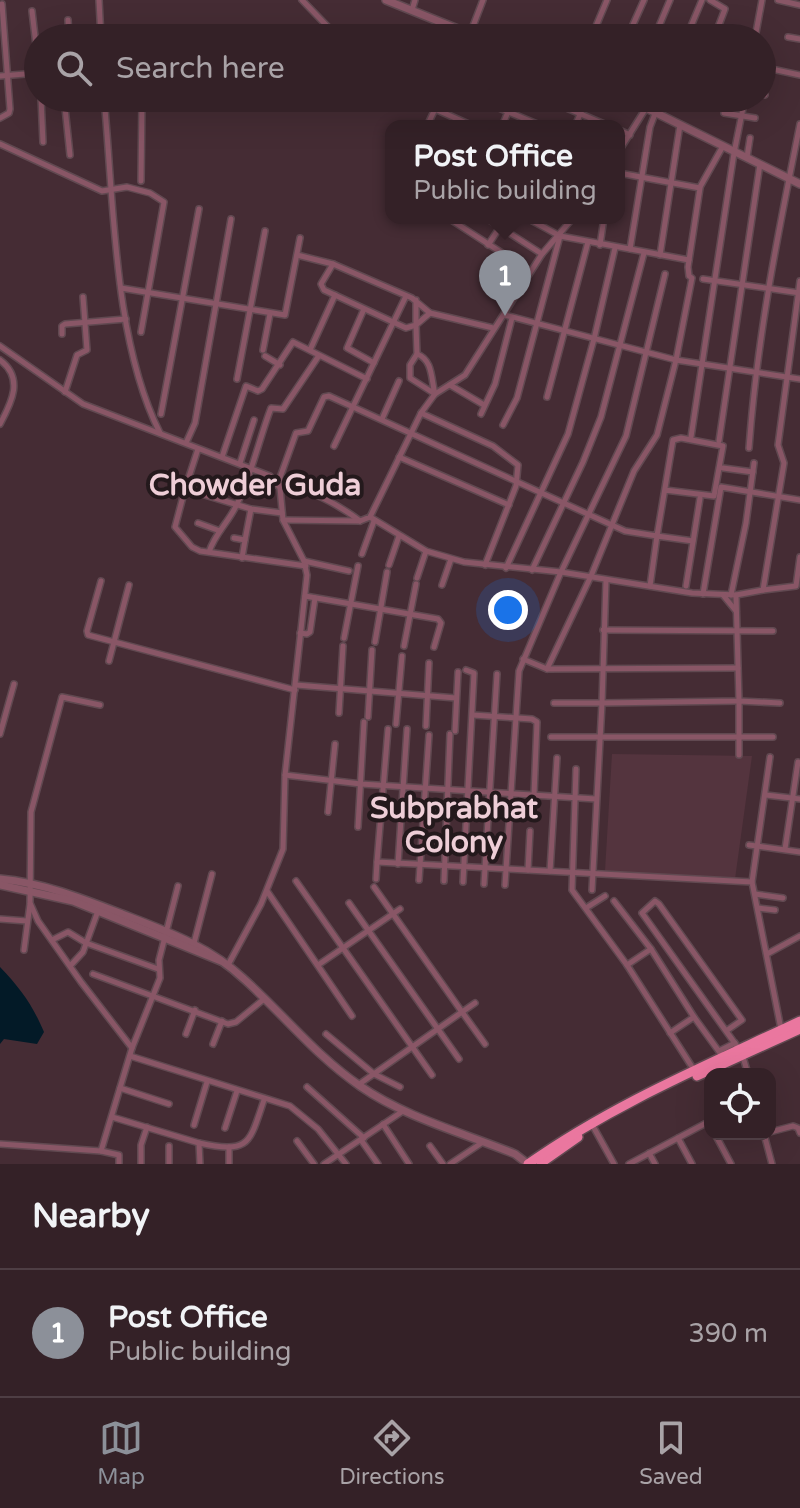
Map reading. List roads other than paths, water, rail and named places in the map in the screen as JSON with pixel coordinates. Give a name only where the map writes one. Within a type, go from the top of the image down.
[{"type":"highway","points":[[782,1034],[800,1021]]},
{"type":"highway","points":[[528,1164],[605,1114],[721,1054],[800,1029]]},
{"type":"highway","points":[[714,1068],[739,1049]]},
{"type":"highway","points":[[539,1164],[594,1128],[658,1093],[704,1074]]},
{"type":"street","points":[[99,0],[100,24]]},
{"type":"street","points":[[302,0],[325,24]]},
{"type":"street","points":[[386,0],[442,24]]},
{"type":"street","points":[[412,10],[415,0]]},
{"type":"street","points":[[471,24],[483,0]]},
{"type":"street","points":[[597,24],[607,0]]},
{"type":"street","points":[[633,24],[644,0]]},
{"type":"street","points":[[660,24],[670,0]]},
{"type":"street","points":[[692,24],[702,0]]},
{"type":"street","points":[[710,0],[725,9],[719,24]]},
{"type":"street","points":[[758,24],[762,0]]},
{"type":"street","points":[[778,0],[800,5]]},
{"type":"street","points":[[0,118],[10,109],[4,74],[2,4]]},
{"type":"street","points":[[32,11],[34,24]]},
{"type":"street","points":[[68,20],[68,24]]},
{"type":"street","points":[[788,37],[800,39]]},
{"type":"street","points":[[776,70],[800,75]]},
{"type":"street","points":[[4,74],[24,73]]},
{"type":"street","points":[[42,112],[43,142]]},
{"type":"street","points":[[65,112],[70,155]]},
{"type":"street","points":[[105,112],[126,319],[134,361],[160,434]]},
{"type":"street","points":[[141,181],[142,112]]},
{"type":"street","points":[[505,120],[508,112],[527,120]]},
{"type":"street","points":[[575,112],[594,120]]},
{"type":"street","points":[[625,142],[643,112]]},
{"type":"street","points":[[630,250],[655,112]]},
{"type":"street","points":[[657,112],[800,184]]},
{"type":"street","points":[[691,437],[743,112]]},
{"type":"street","points":[[724,113],[755,118]]},
{"type":"street","points":[[578,120],[580,114]]},
{"type":"street","points":[[749,448],[754,373],[800,124]]},
{"type":"street","points":[[660,255],[680,125]]},
{"type":"street","points":[[625,133],[630,135]]},
{"type":"street","points":[[746,158],[750,138]]},
{"type":"street","points":[[0,144],[102,191],[127,187],[150,193],[164,202],[141,332]]},
{"type":"street","points":[[547,669],[591,576],[634,471],[657,435],[692,278],[688,273],[689,260],[700,188],[723,146]]},
{"type":"street","points":[[719,441],[760,164]]},
{"type":"street","points":[[625,174],[700,188]]},
{"type":"street","points":[[161,414],[199,209]]},
{"type":"street","points":[[186,443],[195,423],[231,219]]},
{"type":"street","points":[[457,224],[530,271]]},
{"type":"street","points":[[495,224],[542,254]]},
{"type":"street","points":[[488,245],[502,224]]},
{"type":"street","points":[[537,224],[558,236],[689,260]]},
{"type":"street","points":[[362,554],[372,519],[421,413],[435,394],[465,375],[530,271],[568,224]]},
{"type":"street","points":[[600,245],[603,224]]},
{"type":"street","points":[[237,379],[265,231]]},
{"type":"street","points":[[503,425],[517,398],[558,236]]},
{"type":"street","points":[[121,288],[282,316],[287,314],[300,238]]},
{"type":"street","points":[[547,397],[588,242]]},
{"type":"street","points":[[506,568],[568,434],[615,248]]},
{"type":"street","points":[[532,570],[601,417],[644,253]]},
{"type":"street","points":[[297,255],[333,264],[416,300],[430,313],[493,328]]},
{"type":"street","points":[[333,264],[321,284],[324,290],[406,328],[416,325],[430,313]]},
{"type":"street","points":[[505,885],[518,673],[561,572],[626,436],[665,274]]},
{"type":"street","points":[[703,279],[799,292]]},
{"type":"street","points":[[763,590],[784,463],[777,448],[800,281]]},
{"type":"street","points":[[310,350],[335,295]]},
{"type":"street","points":[[334,446],[406,296]]},
{"type":"street","points":[[65,392],[77,355],[87,350],[83,297]]},
{"type":"street","points":[[416,300],[417,354],[410,365],[410,378],[435,394]]},
{"type":"street","points":[[364,309],[347,348],[374,363]]},
{"type":"street","points":[[270,314],[264,353],[280,365]]},
{"type":"street","points":[[504,315],[676,360],[800,379]]},
{"type":"street","points":[[481,414],[495,384],[512,318]]},
{"type":"street","points":[[62,334],[63,325],[126,319]]},
{"type":"street","points":[[222,457],[246,386],[258,391],[262,389],[293,342],[367,379]]},
{"type":"street","points":[[0,424],[15,393],[11,371],[0,359],[2,348],[83,404],[240,463],[270,476],[278,485],[289,486],[341,506],[360,521]]},
{"type":"street","points":[[417,354],[429,363],[435,394]]},
{"type":"street","points":[[208,552],[213,538],[221,531],[237,504],[271,408],[283,409],[318,357]]},
{"type":"street","points":[[382,419],[399,381]]},
{"type":"street","points":[[450,385],[484,405]]},
{"type":"street","points":[[225,963],[267,890],[283,849],[285,775],[307,575],[305,564],[282,516],[278,485],[296,433],[308,431],[325,397],[352,405],[517,484],[625,531],[693,541]]},
{"type":"street","points":[[421,413],[508,456],[518,465],[517,484],[485,565]]},
{"type":"street","points":[[240,463],[254,420]]},
{"type":"street","points":[[650,586],[671,447],[676,438],[723,446],[714,496],[665,490]]},
{"type":"street","points":[[198,449],[175,529],[192,547],[242,558],[349,571]]},
{"type":"street","points":[[399,457],[509,505]]},
{"type":"street","points":[[739,755],[738,630],[734,595],[754,463]]},
{"type":"street","points":[[723,468],[753,472]]},
{"type":"street","points":[[703,594],[721,487],[800,500]]},
{"type":"street","points":[[185,489],[282,516],[372,519],[426,551],[451,559],[591,576],[606,581],[703,594],[734,595],[798,585],[800,557]]},
{"type":"street","points":[[686,586],[700,498]]},
{"type":"street","points":[[242,558],[251,509]]},
{"type":"street","points":[[198,523],[221,531]]},
{"type":"street","points":[[375,642],[388,568],[399,536]]},
{"type":"street","points":[[234,538],[245,540]]},
{"type":"street","points":[[404,646],[426,551]]},
{"type":"street","points":[[442,585],[451,559]]},
{"type":"street","points":[[344,638],[358,566]]},
{"type":"street","points":[[101,581],[87,634],[296,687],[456,698]]},
{"type":"street","points":[[592,890],[602,737],[606,581]]},
{"type":"street","points":[[109,661],[129,585]]},
{"type":"street","points":[[723,595],[737,612]]},
{"type":"street","points":[[305,596],[380,611],[410,613],[440,621],[434,647]]},
{"type":"street","points":[[300,633],[310,632],[315,598]]},
{"type":"street","points":[[603,630],[773,631]]},
{"type":"street","points":[[339,713],[343,646]]},
{"type":"street","points":[[358,827],[372,650]]},
{"type":"street","points":[[396,724],[402,656]]},
{"type":"street","points":[[523,659],[547,669],[738,668]]},
{"type":"street","points":[[426,726],[429,663]]},
{"type":"street","points":[[463,882],[474,673],[466,670]]},
{"type":"street","points":[[444,881],[458,672]]},
{"type":"street","points":[[484,884],[497,674]]},
{"type":"street","points":[[0,734],[14,684]]},
{"type":"street","points":[[24,950],[32,886],[31,812],[62,697],[100,705]]},
{"type":"street","points":[[554,703],[780,703]]},
{"type":"street","points":[[473,715],[537,722],[534,795]]},
{"type":"street","points":[[376,879],[388,729]]},
{"type":"street","points":[[398,864],[407,729]]},
{"type":"street","points":[[419,880],[429,735]]},
{"type":"street","points":[[551,737],[773,737]]},
{"type":"street","points":[[328,812],[335,744]]},
{"type":"street","points":[[770,757],[752,882],[782,1034]]},
{"type":"street","points":[[550,871],[557,758]]},
{"type":"street","points":[[785,849],[796,798],[798,762]]},
{"type":"street","points":[[576,769],[572,890],[627,965],[695,1070]]},
{"type":"street","points":[[285,775],[425,789],[596,799]]},
{"type":"street","points":[[766,795],[796,798]]},
{"type":"street","points":[[528,870],[530,831]]},
{"type":"street","points":[[749,845],[800,852]]},
{"type":"street","points":[[377,862],[752,882]]},
{"type":"street","points":[[194,943],[212,874]]},
{"type":"street","points":[[296,881],[432,1075]]},
{"type":"street","points":[[0,882],[76,896],[225,963]]},
{"type":"street","points":[[32,886],[194,943],[215,954],[312,1047],[358,1085],[404,1110],[515,1154],[528,1164]]},
{"type":"street","points":[[101,1151],[132,1048],[160,975],[158,969],[178,886]]},
{"type":"street","points":[[374,887],[485,1044]]},
{"type":"street","points":[[267,890],[352,1016]]},
{"type":"street","points":[[755,894],[783,898]]},
{"type":"street","points":[[586,908],[605,896]]},
{"type":"street","points":[[614,901],[651,949],[721,1054]]},
{"type":"street","points":[[726,1031],[742,1020],[655,901],[642,913],[726,1031],[739,1049],[746,1068]]},
{"type":"street","points":[[30,903],[38,921],[132,1048]]},
{"type":"street","points":[[349,903],[459,1059]]},
{"type":"street","points":[[758,908],[775,910]]},
{"type":"street","points":[[318,965],[400,909]]},
{"type":"street","points":[[71,965],[77,961],[86,943],[98,910]]},
{"type":"street","points":[[0,919],[27,921]]},
{"type":"street","points":[[52,940],[68,932],[86,943],[158,969]]},
{"type":"street","points":[[767,954],[800,936]]},
{"type":"street","points":[[627,965],[651,949]]},
{"type":"street","points":[[93,974],[228,1024],[236,1022],[264,999]]},
{"type":"street","points":[[358,1085],[475,1003]]},
{"type":"street","points":[[186,1034],[195,1010]]},
{"type":"street","points":[[670,1033],[694,1017]]},
{"type":"street","points":[[213,1044],[222,1021]]},
{"type":"street","points":[[326,1034],[374,1074],[400,1087]]},
{"type":"street","points":[[130,1056],[295,1109],[318,1129],[346,1164]]},
{"type":"street","points":[[194,1125],[207,1082]]},
{"type":"street","points":[[307,1087],[362,1139],[378,1164]]},
{"type":"street","points":[[120,1088],[169,1104]]},
{"type":"street","points":[[225,1128],[237,1091]]},
{"type":"street","points":[[112,1117],[199,1143],[229,1147],[242,1145],[251,1138],[264,1100]]},
{"type":"street","points":[[324,1164],[404,1110]]},
{"type":"street","points":[[383,1124],[409,1164]]},
{"type":"street","points":[[629,1164],[704,1125]]},
{"type":"street","points":[[776,1130],[793,1126],[800,1133]]},
{"type":"street","points":[[141,1164],[141,1145],[147,1127]]},
{"type":"street","points":[[594,1128],[614,1164]]},
{"type":"street","points":[[678,1138],[692,1164]]},
{"type":"street","points":[[718,1140],[731,1164]]},
{"type":"street","points":[[766,1140],[772,1164]]},
{"type":"street","points":[[297,1141],[314,1164]]},
{"type":"street","points":[[450,1164],[484,1141]]},
{"type":"street","points":[[199,1143],[200,1164]]},
{"type":"street","points":[[0,1144],[101,1151],[119,1155],[119,1164]]},
{"type":"street","points":[[169,1146],[169,1164]]},
{"type":"street","points":[[430,1146],[443,1164]]},
{"type":"street","points":[[229,1147],[229,1164]]},
{"type":"street","points":[[649,1153],[655,1164]]},
{"type":"water","points":[[0,967],[25,997],[40,1022],[44,1032],[37,1044],[4,1039],[0,1044]]},
{"type":"place","name":"Post Office","points":[[505,316]]},
{"type":"district","name":"Chowder Guda","points":[[255,485]]},
{"type":"district","name":"Subprabhat Colony","points":[[454,825]]}]
